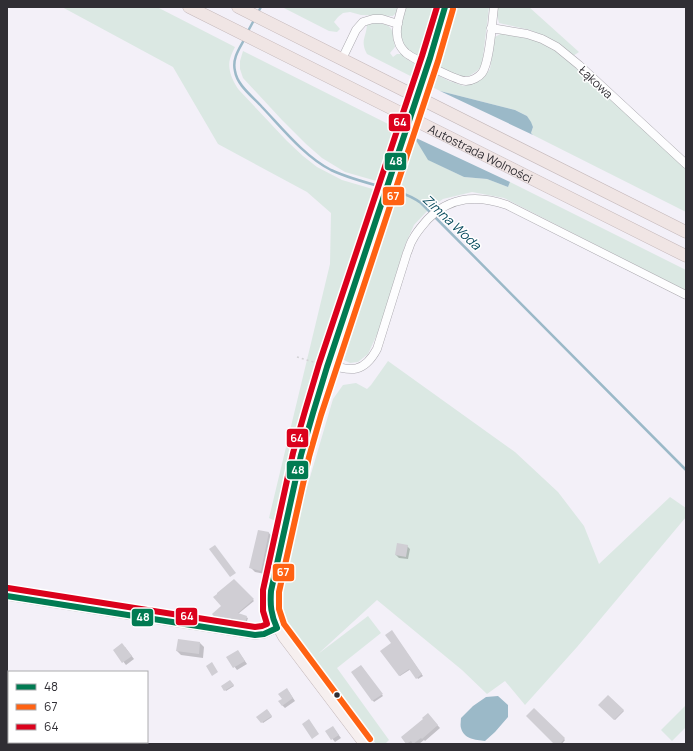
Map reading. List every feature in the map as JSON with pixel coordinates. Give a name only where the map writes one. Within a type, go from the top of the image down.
[{"type":"highway","name":"Autostrada Wolności","points":[[189,7],[686,256]]},
{"type":"highway","name":"Autostrada Wolności","points":[[241,8],[686,232]]},
{"type":"main road","points":[[364,744],[277,628],[272,618],[270,605],[272,584],[301,455],[313,413],[384,200],[440,27],[445,7]]},
{"type":"street","points":[[402,7],[398,24],[397,38],[399,45],[404,51],[411,57],[454,78],[466,81],[477,78],[487,64],[494,7]]},
{"type":"street","points":[[342,59],[356,30],[363,22],[373,19],[382,19],[398,24]]},
{"type":"street","name":"Łąkowa","points":[[492,28],[542,38],[557,47],[686,164]]},
{"type":"street","points":[[328,365],[347,370],[356,369],[367,363],[373,357],[377,349],[413,238],[422,225],[432,215],[454,202],[464,200],[487,199],[512,208],[686,295]]},
{"type":"street","points":[[7,596],[256,635],[264,634],[277,628]]},
{"type":"path","points":[[297,357],[328,365]]},
{"type":"shaded area","points":[[62,7],[157,7],[235,47],[231,56],[229,67],[235,83],[239,90],[287,141],[317,167],[342,180],[376,190],[298,439],[278,522],[269,518],[330,264],[331,213],[307,192],[218,144],[173,67]]},
{"type":"shaded area","points":[[282,7],[397,7],[397,12],[393,16],[361,15],[350,12],[343,13],[334,22],[340,29],[337,32],[329,31]]},
{"type":"shaded area","points":[[406,7],[435,7],[422,54],[440,63],[442,61],[452,7],[489,7],[482,65],[477,71],[469,76],[457,76],[408,50],[404,45],[401,34]]},
{"type":"shaded area","points":[[498,7],[529,7],[579,52],[573,56],[548,38],[530,30],[499,23],[497,15]]},
{"type":"shaded area","points":[[376,23],[386,25],[392,29],[395,47],[390,53],[393,57],[397,54],[401,54],[408,60],[449,81],[464,86],[474,83],[484,77],[490,69],[495,37],[502,33],[539,41],[556,50],[686,167],[686,212],[533,135],[531,133],[533,127],[527,116],[515,110],[440,91],[367,54],[364,43],[367,25]]},
{"type":"shaded area","points":[[243,51],[414,137],[429,160],[464,177],[487,179],[508,187],[510,182],[686,270],[686,291],[504,198],[472,192],[443,199],[431,207],[414,225],[405,245],[379,330],[368,354],[358,362],[350,363],[344,360],[340,352],[401,188],[345,172],[322,158],[282,120],[243,78],[240,69],[240,61]]},
{"type":"shaded area","points":[[388,361],[515,452],[558,492],[584,526],[599,564],[670,497],[686,508],[686,517],[577,647],[525,705],[505,681],[487,694],[462,670],[377,600],[318,654],[368,616],[381,633],[337,668],[389,740],[385,744],[376,744],[314,657],[311,659],[285,629],[276,606],[278,586],[333,399],[343,385],[356,383],[367,389]]},
{"type":"shaded area","points":[[686,705],[686,727],[672,741],[661,730]]},
{"type":"water","points":[[440,91],[515,110],[527,116],[533,127],[531,133],[533,135]]},
{"type":"water","points":[[414,137],[510,182],[508,187],[487,179],[464,177],[428,160]]},
{"type":"water","points":[[498,696],[508,705],[508,717],[485,741],[467,737],[462,732],[461,718],[473,706],[486,697]]},
{"type":"building","points":[[258,530],[269,532],[261,571],[249,568]]},
{"type":"building","points":[[397,543],[408,545],[406,557],[395,555]]},
{"type":"building","points":[[215,545],[236,573],[230,577],[209,549]]},
{"type":"building","points":[[234,579],[254,599],[238,613],[247,616],[245,624],[239,622],[237,624],[232,618],[228,621],[225,617],[222,620],[220,618],[216,619],[212,614],[221,606],[213,597]]},
{"type":"building","points":[[392,630],[422,674],[416,679],[409,669],[399,676],[380,651],[391,643],[385,635]]},
{"type":"building","points":[[178,639],[200,642],[199,654],[176,651]]},
{"type":"building","points":[[122,643],[132,656],[122,663],[113,650]]},
{"type":"building","points":[[238,650],[245,661],[233,668],[226,657]]},
{"type":"building","points":[[212,662],[218,672],[212,676],[206,666]]},
{"type":"building","points":[[361,665],[383,694],[372,701],[351,672]]},
{"type":"building","points":[[230,680],[234,685],[224,691],[221,686]]},
{"type":"building","points":[[287,688],[293,698],[282,706],[278,701],[282,699],[278,694]]},
{"type":"building","points":[[608,695],[624,710],[614,720],[598,705]]},
{"type":"building","points":[[534,708],[565,738],[560,744],[554,744],[526,716]]},
{"type":"building","points":[[267,709],[272,716],[261,723],[256,717]]},
{"type":"building","points":[[428,713],[438,725],[422,739],[421,738],[413,744],[411,741],[406,744],[401,737]]},
{"type":"building","points":[[309,719],[319,734],[312,739],[302,724]]},
{"type":"building","points":[[333,726],[339,735],[331,740],[325,731]]},
{"type":"waterway","name":"Zimna Woda","points":[[257,14],[261,7]]},
{"type":"waterway","name":"Zimna Woda","points":[[247,33],[254,20]]},
{"type":"waterway","name":"Zimna Woda","points":[[244,40],[234,62],[236,76],[246,90],[286,133],[312,158],[331,170],[351,178],[386,188]]},
{"type":"waterway","name":"Zimna Woda","points":[[391,189],[421,203],[686,470]]},
{"type":"transit line","name":"64","points":[[8,588],[255,627],[267,624],[263,611],[263,590],[293,453],[319,364],[437,7]]},
{"type":"transit line","name":"48","points":[[277,628],[271,610],[271,591],[301,455],[327,367],[430,58],[445,7]]},
{"type":"transit line","name":"67","points":[[370,739],[284,624],[279,609],[279,592],[309,457],[321,415],[438,61],[453,9]]},
{"type":"transit line","name":"48","points":[[7,596],[255,635],[264,634],[277,628]]}]
